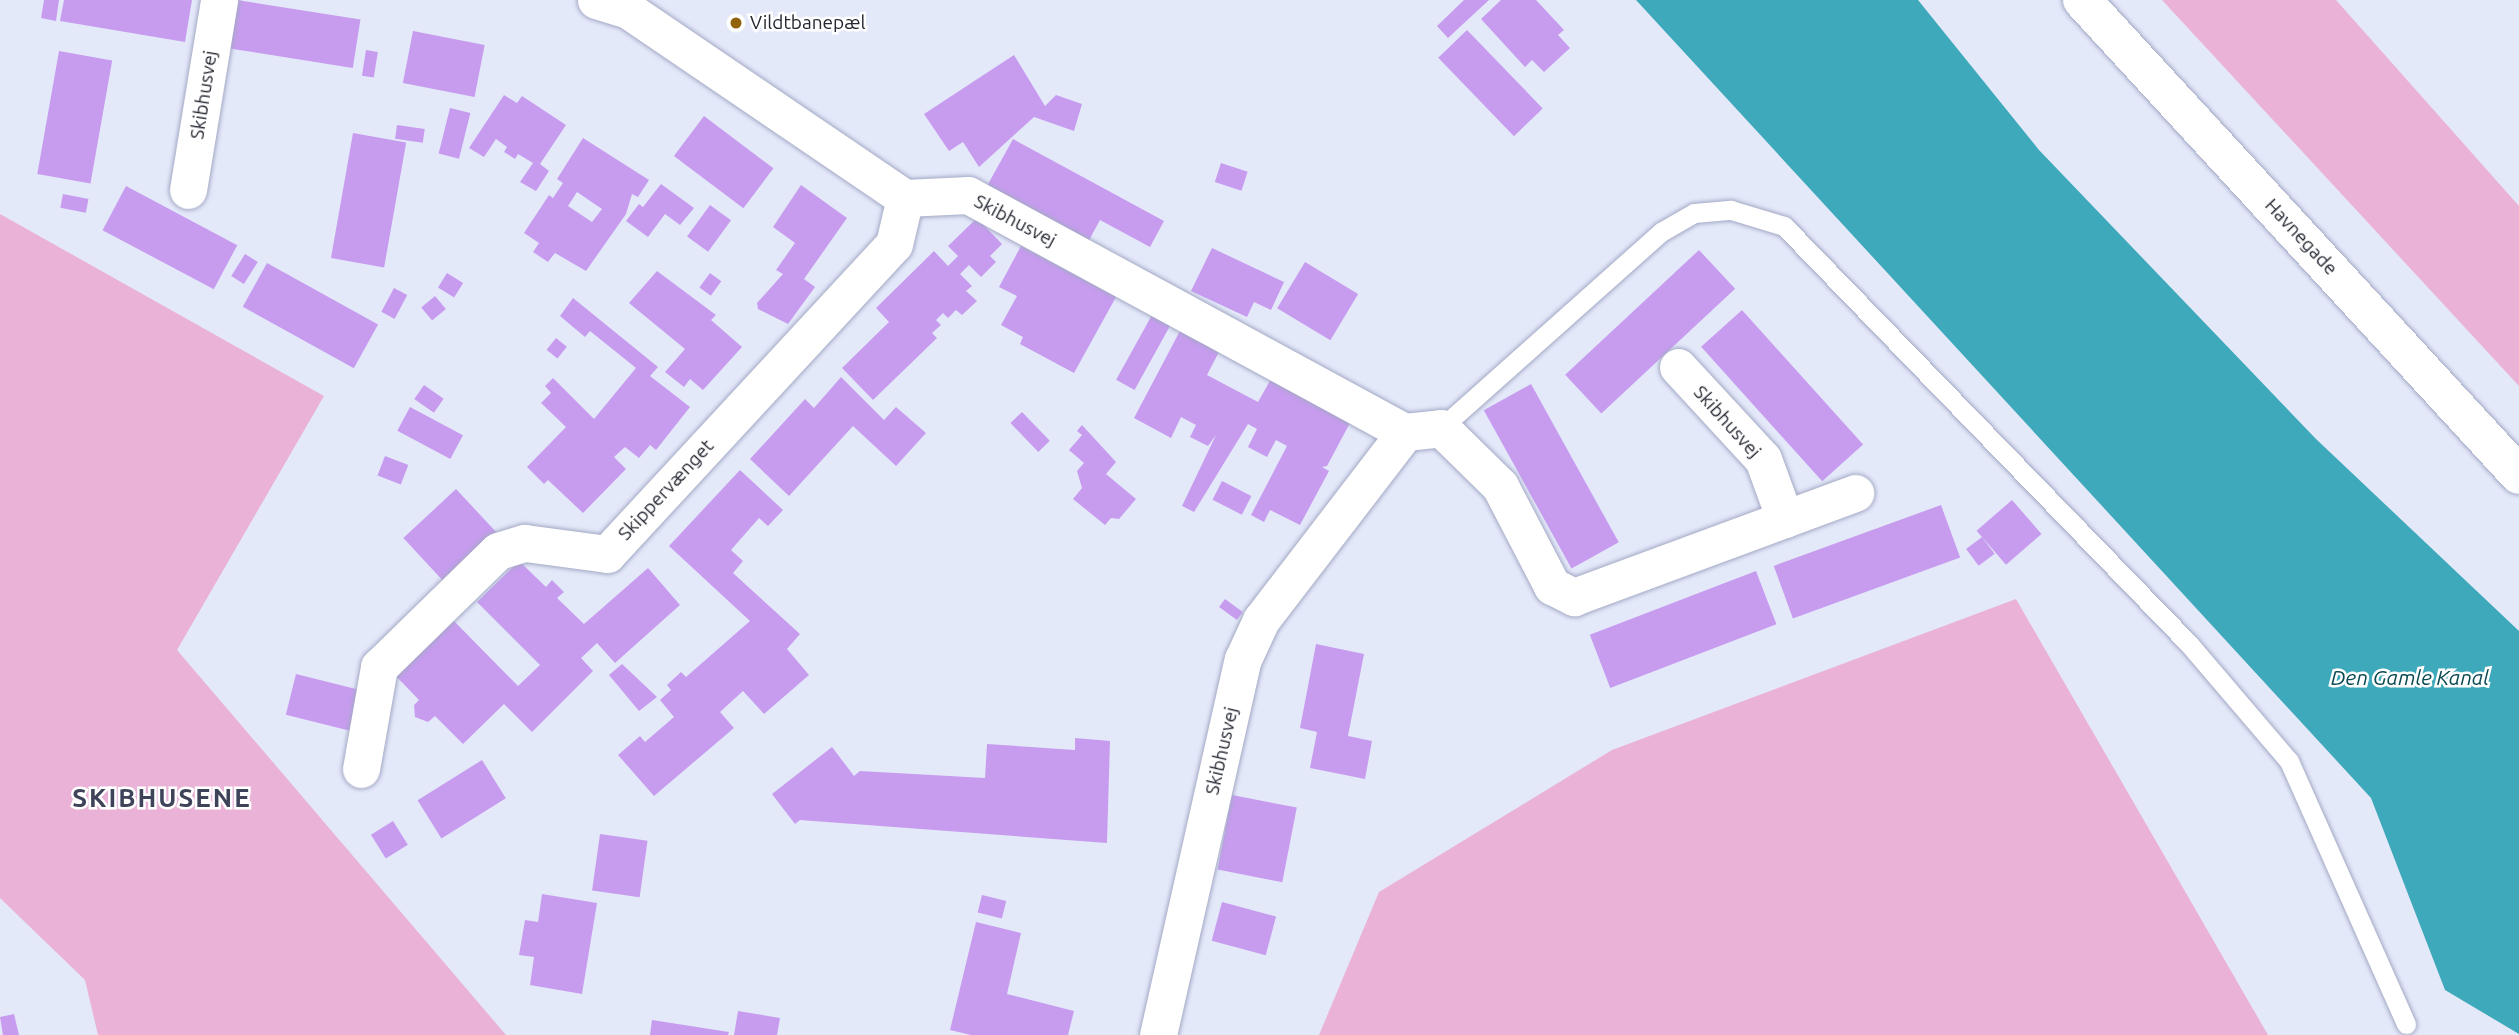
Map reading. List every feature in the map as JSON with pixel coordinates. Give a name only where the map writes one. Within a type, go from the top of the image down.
[{"type":"street","name":"Skibhusvej","points":[[188,190],[219,0]]},
{"type":"street","name":"Havnegade","points":[[2082,0],[2519,475]]},
{"type":"street","points":[[623,4],[905,198]]},
{"type":"street","name":"Skibhusvej","points":[[905,198],[968,195],[1405,432],[1261,620],[1243,659],[1158,1035]]},
{"type":"street","name":"Skippervænget","points":[[361,769],[379,667],[498,551],[525,543],[607,554],[894,244],[905,198]]},
{"type":"street","name":"Skibhusvej","points":[[1678,367],[1763,459],[1786,519]]},
{"type":"street","points":[[1405,432],[1441,428],[1500,486],[1552,586],[1574,597],[1854,493]]},
{"type":"lane","points":[[1441,428],[1661,232],[1693,213],[1731,210],[1784,226],[2189,644],[2290,761],[2406,1024]]},
{"type":"shaded area","points":[[2162,0],[2336,0],[2519,206],[2519,386]]},
{"type":"shaded area","points":[[0,214],[324,396],[177,650],[506,1035],[98,1035],[85,980],[0,898]]},
{"type":"shaded area","points":[[2016,599],[2268,1035],[1319,1035],[1379,892],[1612,750]]},
{"type":"water","name":"Den Gamle Kanal","points":[[1636,0],[1918,0],[2039,150],[2316,439],[2519,631],[2519,1034],[2445,990],[2371,798]]},
{"type":"building","points":[[44,0],[59,0],[56,21],[41,18]]},
{"type":"building","points":[[64,0],[192,0],[185,42],[60,21]]},
{"type":"building","points":[[237,0],[360,20],[353,68],[229,48]]},
{"type":"building","points":[[1464,0],[1489,0],[1448,38],[1437,26]]},
{"type":"building","points":[[1501,0],[1536,0],[1564,30],[1558,35],[1570,48],[1544,72],[1532,60],[1525,67],[1481,19]]},
{"type":"building","points":[[1467,30],[1543,108],[1514,136],[1438,58]]},
{"type":"building","points":[[413,31],[485,45],[475,97],[403,83]]},
{"type":"building","points":[[366,50],[378,52],[374,78],[362,76]]},
{"type":"building","points":[[59,51],[112,60],[90,183],[37,174]]},
{"type":"building","points":[[1014,55],[1045,106],[1056,95],[1082,104],[1074,131],[1034,117],[979,167],[963,142],[949,151],[924,114]]},
{"type":"building","points":[[504,95],[517,103],[522,96],[566,125],[540,164],[549,171],[536,191],[520,182],[533,163],[518,154],[515,159],[504,152],[507,147],[496,139],[484,157],[469,148]]},
{"type":"building","points":[[450,108],[470,113],[459,159],[439,154]]},
{"type":"building","points":[[704,116],[773,168],[743,208],[674,156]]},
{"type":"building","points":[[397,125],[425,129],[423,143],[395,139]]},
{"type":"building","points":[[353,133],[406,142],[384,267],[331,258]]},
{"type":"building","points":[[583,138],[649,180],[638,197],[632,194],[626,214],[586,271],[555,253],[548,262],[533,252],[539,243],[524,233],[549,195],[553,198],[563,183],[557,179]],"holes":[[[577,192],[602,209],[592,222],[568,206]]]},
{"type":"building","points":[[1013,139],[1164,221],[1150,247],[1100,220],[1088,242],[987,186]]},
{"type":"building","points":[[1221,163],[1248,172],[1241,191],[1215,182]]},
{"type":"building","points":[[661,184],[694,208],[680,225],[665,214],[648,237],[626,221],[639,204],[643,207]]},
{"type":"building","points":[[801,185],[847,218],[804,279],[815,287],[788,324],[758,309],[757,303],[783,274],[776,270],[795,243],[773,227]]},
{"type":"building","points":[[126,186],[237,245],[214,289],[103,230]]},
{"type":"building","points":[[63,194],[89,199],[86,213],[60,208]]},
{"type":"building","points":[[710,205],[731,220],[708,252],[687,237]]},
{"type":"building","points":[[977,218],[1002,244],[990,256],[996,262],[981,277],[969,265],[960,274],[972,286],[966,291],[977,301],[962,315],[956,310],[948,318],[943,313],[936,320],[941,325],[932,333],[937,338],[873,400],[842,368],[889,322],[876,308],[934,251],[948,266],[958,256],[948,246]]},
{"type":"building","points":[[1021,246],[1116,297],[1074,373],[1020,344],[1023,337],[1001,325],[1017,296],[999,287]]},
{"type":"building","points":[[1212,248],[1284,282],[1271,310],[1254,302],[1247,317],[1191,291]]},
{"type":"building","points":[[1699,250],[1735,289],[1601,414],[1565,375]]},
{"type":"building","points":[[245,254],[258,262],[244,284],[231,276]]},
{"type":"building","points":[[1305,262],[1358,294],[1330,340],[1277,308]]},
{"type":"building","points":[[267,263],[378,325],[354,368],[243,307]]},
{"type":"building","points":[[657,271],[716,315],[711,320],[742,347],[703,390],[690,379],[684,387],[665,372],[685,349],[629,303]]},
{"type":"building","points":[[447,273],[463,283],[454,297],[438,287]]},
{"type":"building","points":[[710,273],[721,281],[711,296],[699,288]]},
{"type":"building","points":[[394,288],[407,295],[395,319],[381,312]]},
{"type":"building","points":[[435,296],[446,309],[432,321],[421,308]]},
{"type":"building","points":[[573,298],[658,367],[650,376],[690,407],[656,450],[650,445],[639,458],[625,447],[614,457],[626,469],[583,513],[548,480],[544,484],[527,467],[566,427],[541,403],[551,393],[545,386],[553,378],[594,419],[636,368],[590,331],[585,337],[560,316]]},
{"type":"building","points":[[1742,310],[1863,445],[1822,481],[1701,347]]},
{"type":"building","points":[[1152,315],[1170,325],[1134,390],[1116,380]]},
{"type":"building","points":[[1181,329],[1220,350],[1207,375],[1258,402],[1271,379],[1351,421],[1327,466],[1322,467],[1329,471],[1300,525],[1270,510],[1264,522],[1251,515],[1287,446],[1276,440],[1267,457],[1248,447],[1257,429],[1248,424],[1194,512],[1182,506],[1216,435],[1208,446],[1190,437],[1196,425],[1181,417],[1171,438],[1134,418]]},
{"type":"building","points":[[556,338],[567,347],[557,358],[547,350]]},
{"type":"building","points":[[841,377],[884,420],[896,407],[926,433],[896,466],[853,426],[789,496],[750,459],[805,399],[814,408]]},
{"type":"building","points":[[1531,384],[1619,542],[1572,568],[1484,410]]},
{"type":"building","points":[[424,385],[444,399],[434,413],[414,399]]},
{"type":"building","points":[[410,407],[463,435],[450,459],[397,431]]},
{"type":"building","points":[[1022,412],[1050,441],[1038,452],[1010,423]]},
{"type":"building","points":[[1082,425],[1116,462],[1106,474],[1136,499],[1119,519],[1111,518],[1105,525],[1073,499],[1082,488],[1077,471],[1084,463],[1069,450],[1082,435],[1077,431]]},
{"type":"building","points":[[385,456],[408,465],[401,485],[377,476]]},
{"type":"building","points":[[740,470],[783,510],[768,526],[759,518],[731,550],[743,561],[733,573],[800,634],[787,649],[809,675],[764,714],[743,691],[720,712],[734,728],[654,796],[618,755],[640,736],[645,742],[674,717],[660,700],[671,690],[667,685],[681,672],[686,677],[750,621],[669,546]]},
{"type":"building","points":[[1222,481],[1251,496],[1242,515],[1212,500]]},
{"type":"building","points":[[456,489],[500,537],[448,586],[403,538]]},
{"type":"building","points":[[2012,500],[2042,534],[2006,565],[1977,531]]},
{"type":"building","points":[[1941,505],[1960,558],[1793,619],[1774,566]]},
{"type":"building","points":[[1982,537],[1995,554],[1979,566],[1966,549]]},
{"type":"building","points":[[519,561],[546,587],[552,580],[564,592],[557,598],[584,624],[648,568],[680,605],[615,663],[597,643],[581,658],[593,671],[532,732],[504,704],[463,744],[435,716],[428,722],[415,717],[414,705],[419,700],[393,673],[450,617],[518,686],[540,665],[477,602]]},
{"type":"building","points":[[1756,571],[1776,624],[1610,688],[1590,635]]},
{"type":"building","points":[[1225,599],[1243,612],[1237,620],[1219,607]]},
{"type":"building","points":[[1316,644],[1364,654],[1348,736],[1372,741],[1365,779],[1310,768],[1317,732],[1300,728]]},
{"type":"building","points":[[622,664],[657,697],[639,711],[609,675]]},
{"type":"building","points":[[296,674],[362,690],[352,731],[286,715]]},
{"type":"building","points":[[1075,738],[1110,741],[1107,843],[800,820],[795,824],[772,794],[832,747],[854,776],[860,771],[985,778],[987,744],[1075,750]]},
{"type":"building","points":[[482,760],[506,798],[441,838],[418,800]]},
{"type":"building","points":[[1232,795],[1297,808],[1282,882],[1217,870]]},
{"type":"building","points":[[393,821],[408,845],[386,859],[371,835]]},
{"type":"building","points":[[600,834],[648,841],[640,897],[592,890]]},
{"type":"building","points":[[542,894],[597,903],[582,994],[530,985],[534,957],[519,955],[525,920],[538,922]]},
{"type":"building","points":[[982,895],[1006,901],[1002,919],[978,912]]},
{"type":"building","points":[[1222,902],[1276,916],[1266,955],[1212,941]]},
{"type":"building","points":[[976,922],[1021,933],[1007,994],[1074,1011],[1068,1035],[971,1035],[950,1030]]},
{"type":"building","points":[[738,1011],[780,1018],[777,1035],[734,1035]]},
{"type":"building","points":[[14,1014],[19,1035],[3,1035],[0,1017]]},
{"type":"building","points":[[652,1020],[729,1032],[728,1035],[650,1035]]},
{"type":"place","name":"Vildtbanepæl","points":[[736,23]]},
{"type":"district","name":"SKIBHUSENE","points":[[162,798]]}]
